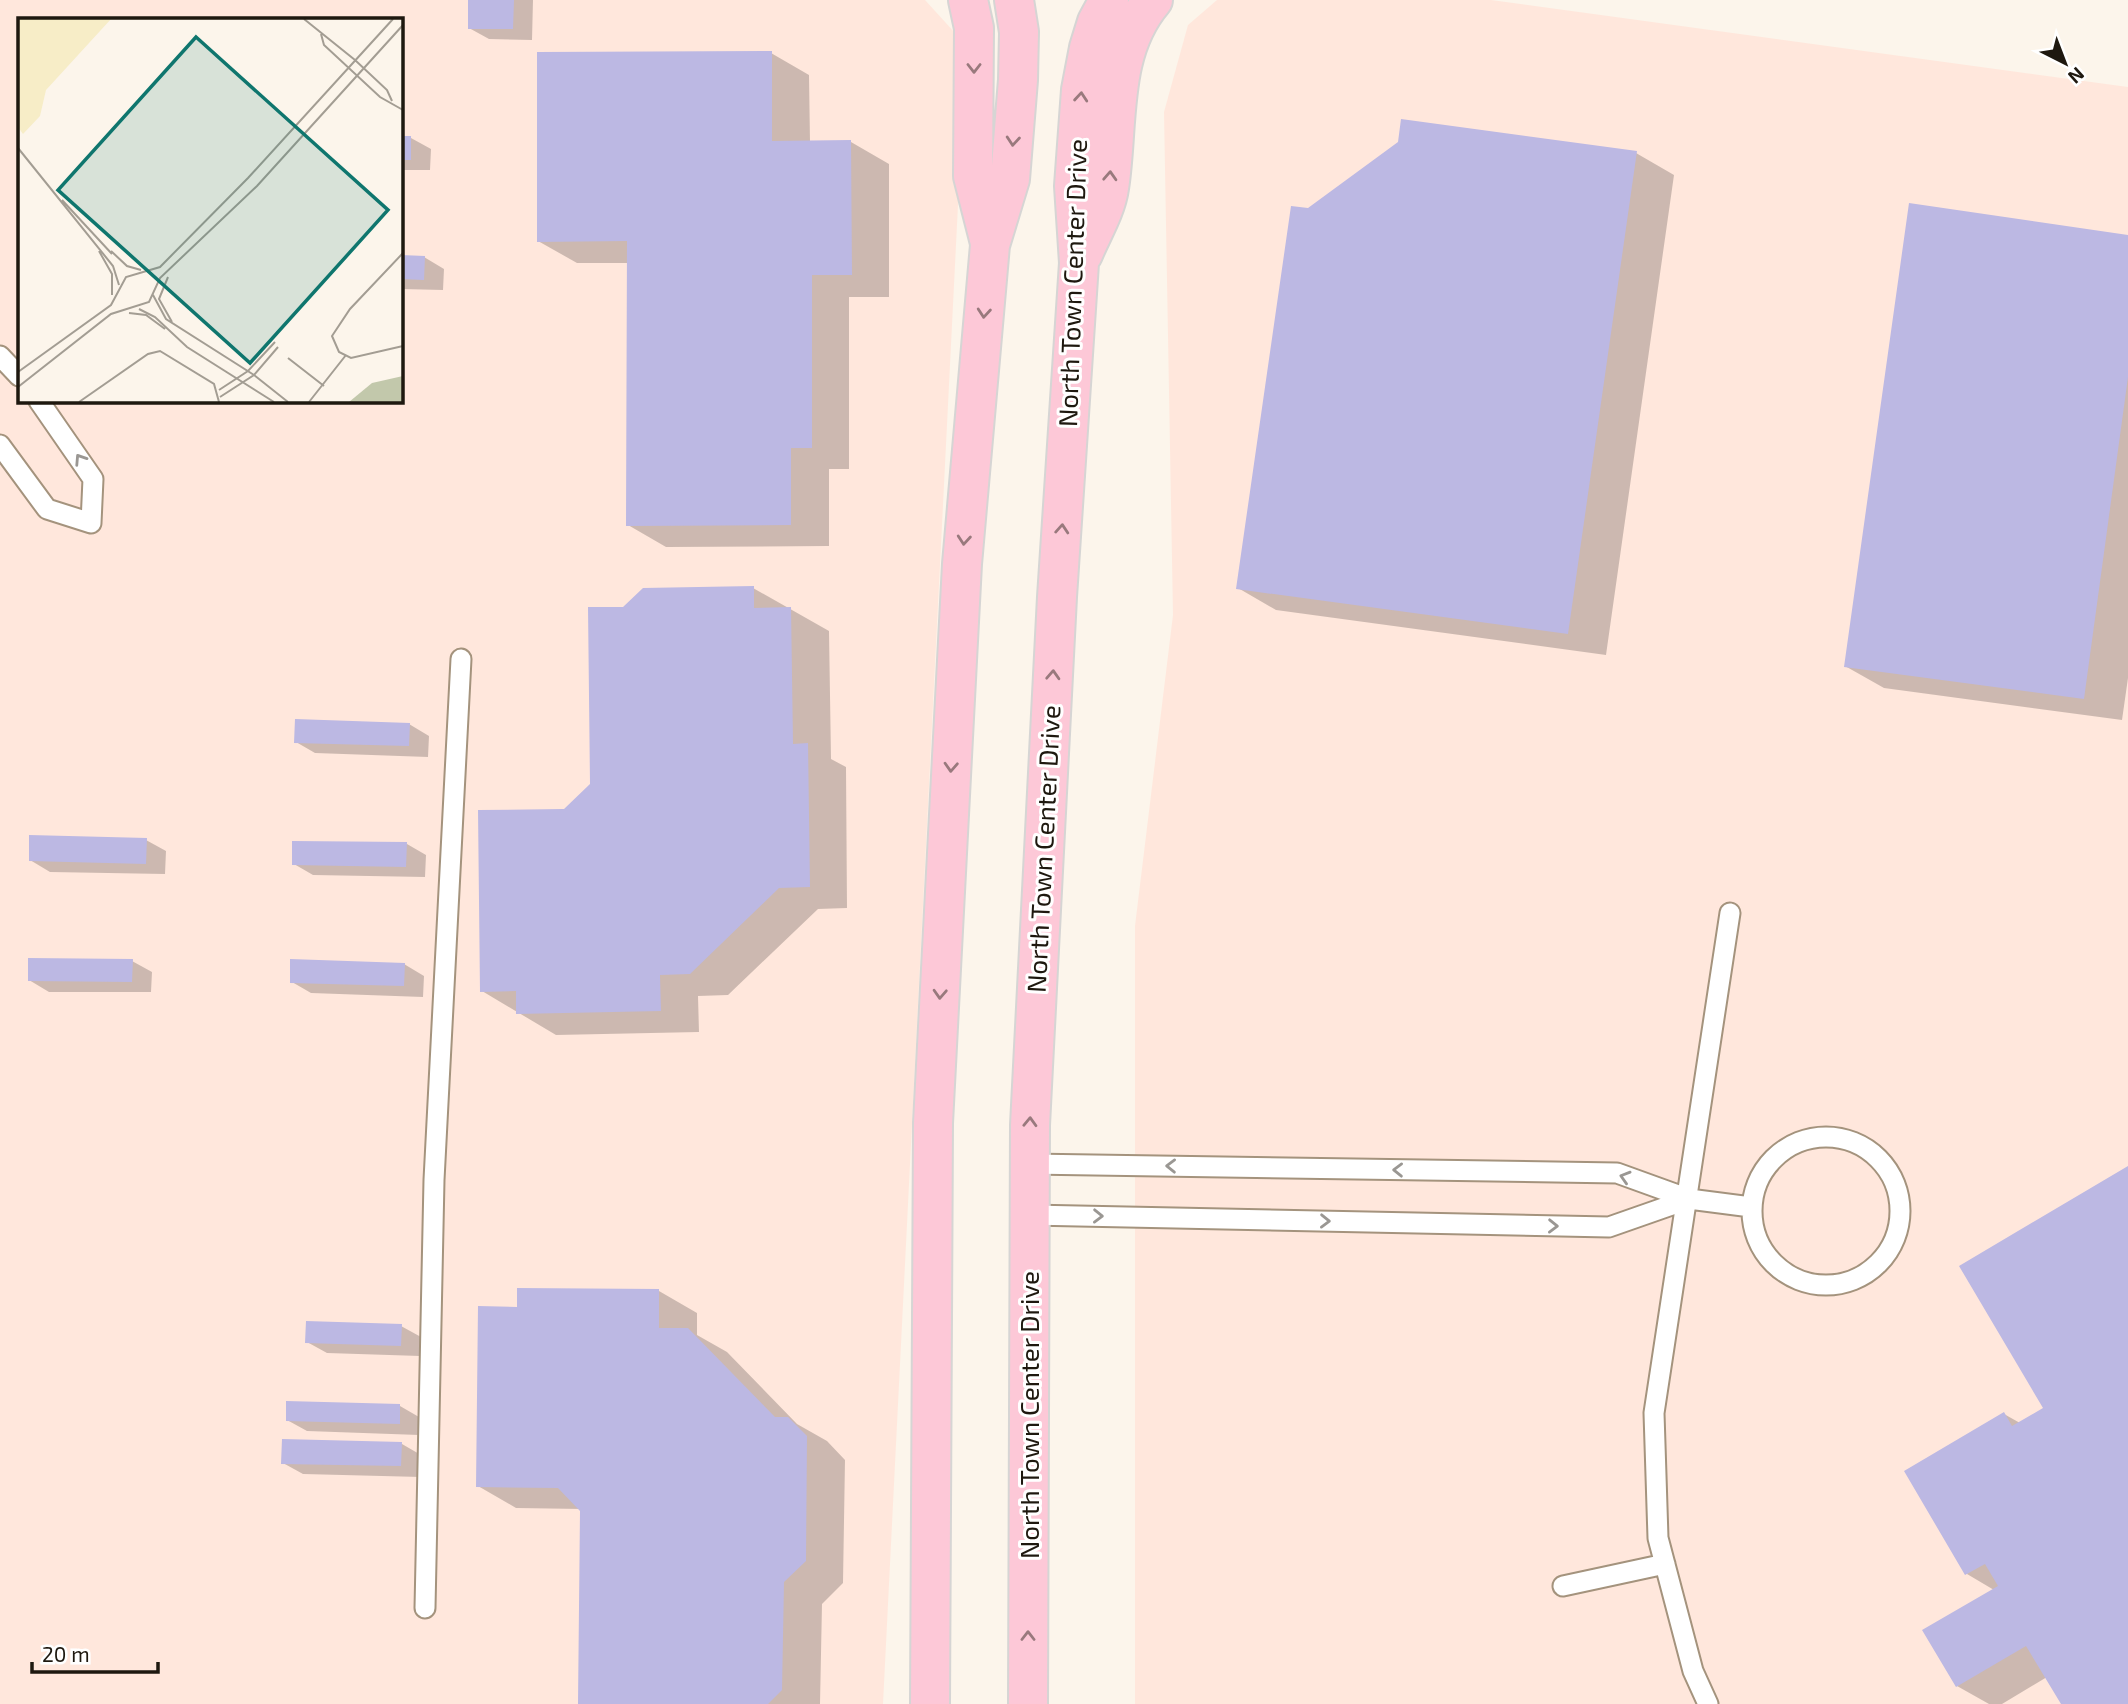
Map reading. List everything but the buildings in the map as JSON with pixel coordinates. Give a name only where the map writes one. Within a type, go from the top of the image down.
[{"type":"main road","points":[[968,0],[974,38],[973,176],[990,245]]},
{"type":"main road","points":[[930,1704],[933,1123],[961,577],[990,245],[1010,179],[1019,68],[1019,32],[1014,0]]},
{"type":"main road","name":"North Town Center Drive","points":[[1028,1704],[1029,1164],[1057,597],[1079,262],[1074,186],[1081,90],[1088,48],[1097,22],[1110,0]]},
{"type":"main road","points":[[1079,262],[1109,191],[1121,68],[1136,30],[1153,0]]},
{"type":"lane","points":[[0,356],[18,375]]},
{"type":"lane","points":[[0,444],[47,509],[91,523],[93,479],[40,402]]},
{"type":"lane","points":[[425,1608],[434,1180],[461,659]]},
{"type":"lane","points":[[1709,1704],[1693,1671],[1658,1538],[1654,1413],[1670,1296],[1689,1199],[1730,913]]},
{"type":"lane","points":[[1814,1137],[1839,1138],[1861,1146],[1881,1160],[1894,1181],[1900,1204],[1898,1228],[1889,1250],[1873,1269],[1852,1281],[1828,1285],[1804,1282],[1782,1271],[1765,1254],[1754,1231],[1751,1207],[1757,1182],[1771,1161],[1790,1146],[1814,1137]]},
{"type":"lane","points":[[1029,1164],[1617,1173],[1689,1199],[1751,1207]]},
{"type":"lane","points":[[1030,1215],[1609,1227],[1689,1199]]},
{"type":"lane","points":[[1563,1586],[1665,1564]]},
{"type":"shaded area","points":[[0,0],[925,0],[966,45],[883,1704],[0,1704]]},
{"type":"shaded area","points":[[1217,0],[1491,0],[2128,87],[2128,1704],[1135,1704],[1135,926],[1173,615],[1164,112],[1188,25]]}]
